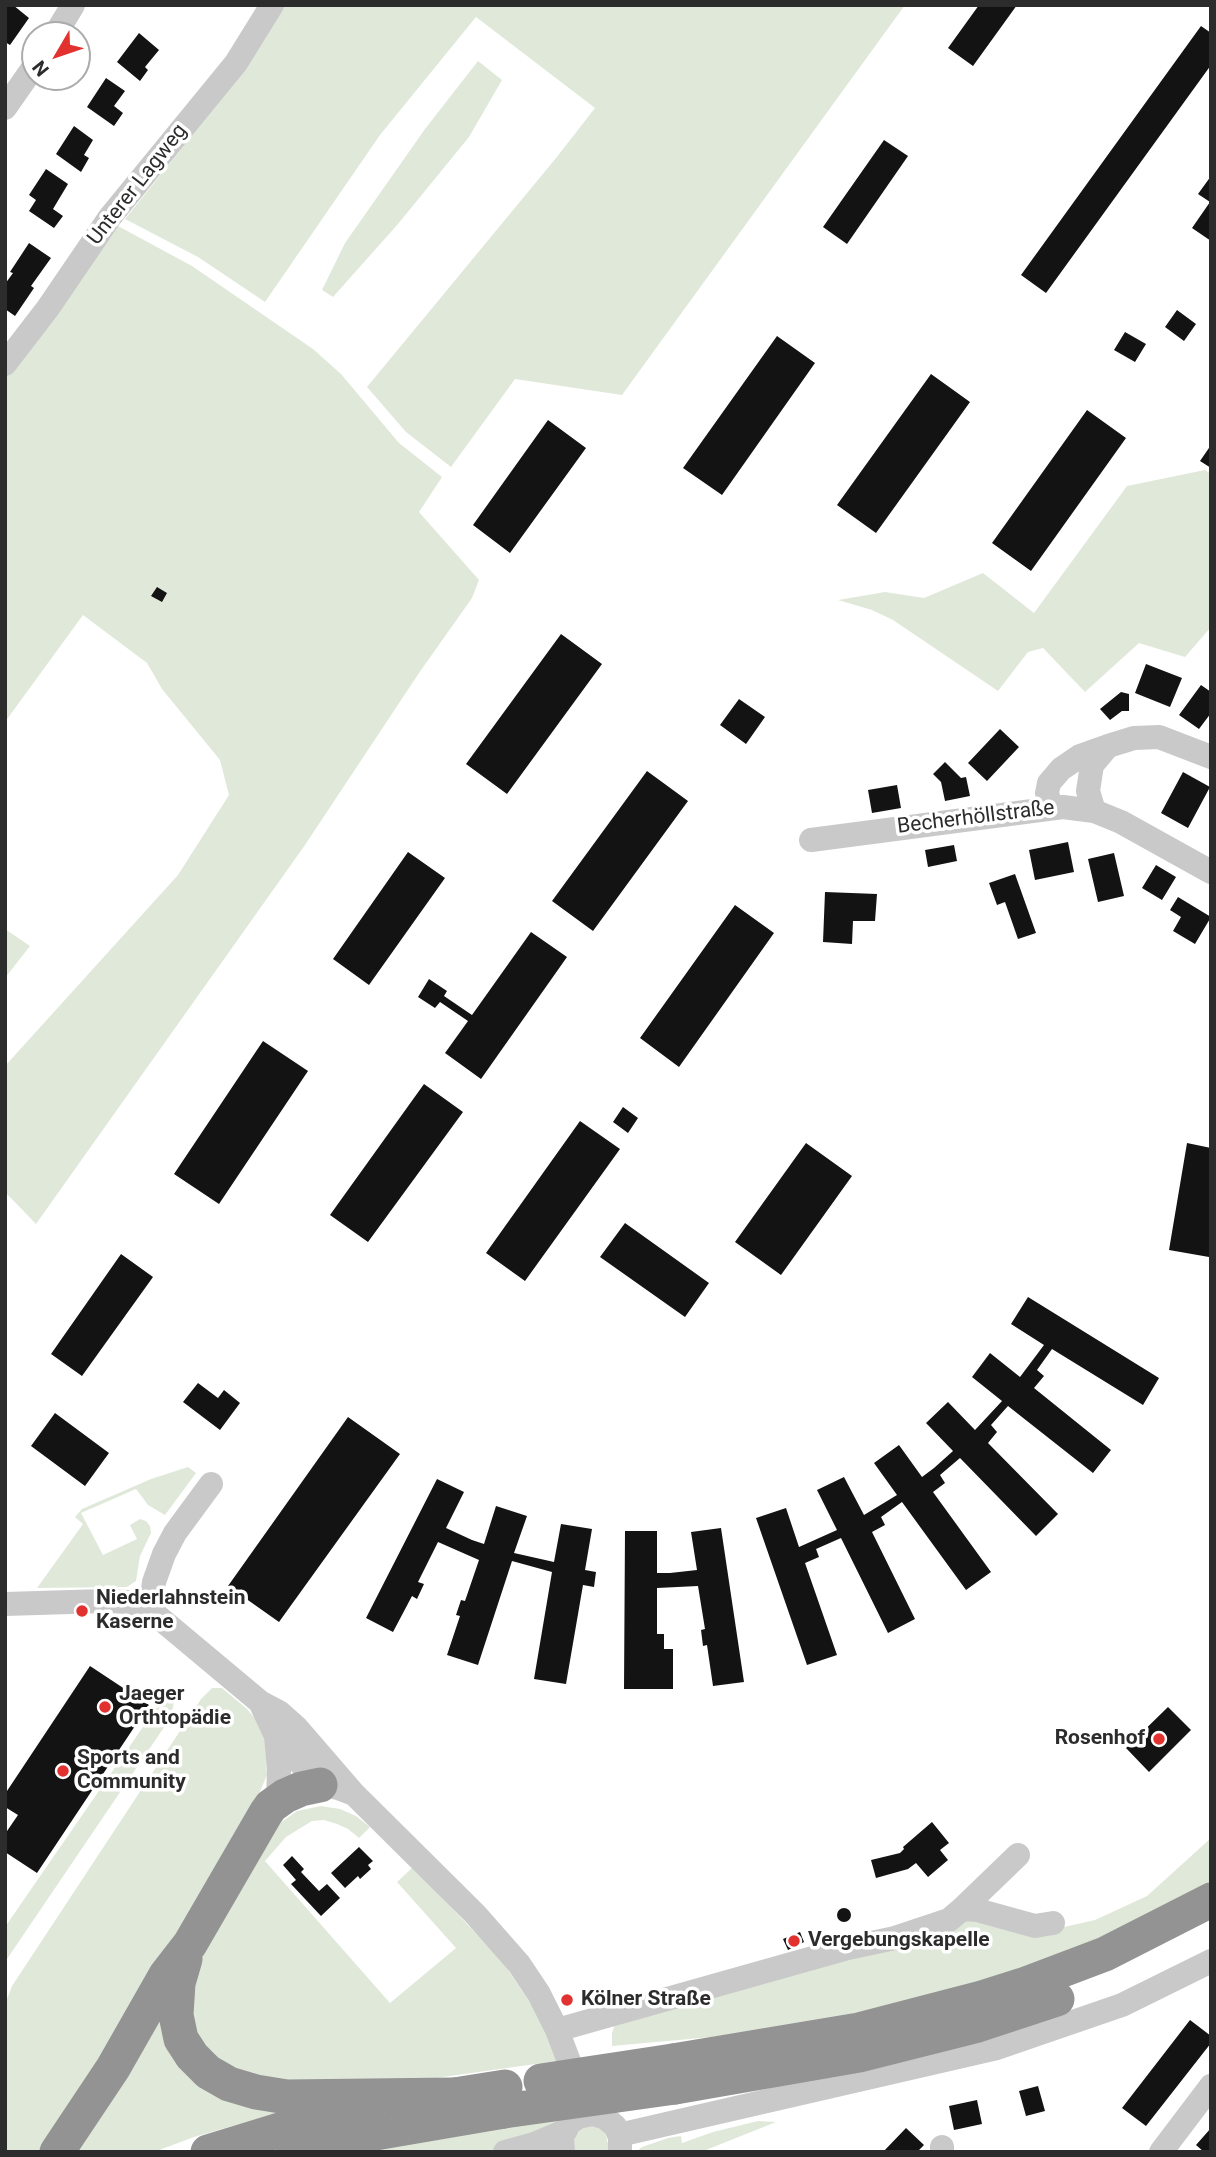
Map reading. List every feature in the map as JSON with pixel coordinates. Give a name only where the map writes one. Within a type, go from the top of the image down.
[{"type":"highway","points":[[57,2152],[113,2068],[166,1975],[190,1944],[266,1813],[278,1800],[302,1788],[320,1785]]},
{"type":"highway","points":[[674,2074],[982,1998],[1064,1971],[1105,1954],[1211,1900]]},
{"type":"highway","points":[[293,2152],[504,2099],[674,2074],[859,2055],[1023,2011],[1111,1977],[1211,1926]]},
{"type":"highway","points":[[190,1944],[178,1983],[176,2015],[181,2039],[192,2056],[208,2072],[229,2084],[287,2097],[453,2095],[504,2099]]},
{"type":"highway","points":[[208,2152],[284,2129],[453,2095]]},
{"type":"street","points":[[63,21],[73,5]]},
{"type":"street","name":"Unterer Lagweg","points":[[5,364],[110,217],[236,63],[272,5]]},
{"type":"street","points":[[5,108],[21,85]]},
{"type":"street","points":[[1058,807],[1076,791],[1083,775],[1100,755],[1134,738],[1159,737],[1211,757]]},
{"type":"street","points":[[1094,811],[1088,791],[1100,755]]},
{"type":"street","name":"Becherhöllstraße","points":[[811,840],[1058,807],[1094,811],[1132,828],[1211,872]]},
{"type":"street","points":[[150,1610],[154,1582],[164,1554],[175,1533],[211,1484]]},
{"type":"street","points":[[5,1604],[129,1602],[150,1610],[260,1702],[279,1712],[286,1732],[320,1785],[338,1787],[354,1794]]},
{"type":"street","points":[[286,1732],[354,1794],[475,1914],[519,1964],[539,1994],[557,2030],[590,2114]]},
{"type":"street","points":[[278,1800],[279,1770],[286,1732]]},
{"type":"street","points":[[557,2030],[848,1948],[895,1938],[949,1920],[1018,1855]]},
{"type":"street","points":[[962,1909],[977,1910],[1035,1926],[1053,1923]]},
{"type":"street","points":[[505,2152],[534,2144],[564,2141],[574,2119],[590,2114],[606,2118],[615,2126],[619,2143],[997,2048],[1122,2006],[1211,1961]]},
{"type":"street","points":[[1162,2151],[1210,2088]]},
{"type":"green space","points":[[282,5],[905,5],[622,395],[515,379],[451,467],[406,432],[367,387],[595,108],[476,17],[380,135],[265,302],[198,257],[125,219],[190,138]]},
{"type":"green space","points":[[478,61],[502,80],[469,137],[398,224],[333,297],[322,290],[345,243],[425,129]]},
{"type":"green space","points":[[118,226],[192,266],[313,349],[341,374],[399,443],[442,477],[419,512],[479,580],[472,598],[305,845],[36,1224],[5,1192],[5,1066],[178,875],[229,795],[220,760],[162,689],[147,663],[83,615],[5,722],[5,377]]},
{"type":"green space","points":[[1205,470],[1211,474],[1211,627],[1185,657],[1139,643],[1085,692],[1043,648],[1028,652],[998,691],[893,620],[872,610],[838,600],[885,592],[924,598],[983,573],[1034,613],[1127,486]]},
{"type":"green space","points":[[5,929],[30,946],[5,978]]},
{"type":"green space","points":[[188,1467],[196,1473],[165,1515],[148,1505],[136,1489],[81,1513],[103,1555],[137,1539],[130,1525],[140,1519],[146,1521],[151,1533],[140,1556],[136,1581],[127,1587],[37,1588],[83,1524],[75,1517],[82,1509],[151,1479]]},
{"type":"green space","points":[[212,1688],[222,1688],[246,1708],[260,1724],[265,1738],[267,1775],[247,1822],[48,2152],[5,2152],[5,2004],[12,1986],[201,1699]]},
{"type":"green space","points":[[165,1695],[174,1702],[171,1717],[5,1962],[5,1927]]},
{"type":"green space","points":[[321,1806],[340,1809],[356,1816],[370,1827],[359,1838],[337,1824],[324,1820],[312,1821],[286,1837],[265,1861],[390,2003],[456,1948],[397,1882],[413,1867],[502,1961],[538,2014],[557,2061],[379,2086],[247,2082],[189,2035],[186,1985],[276,1826],[297,1811]]},
{"type":"green space","points":[[1211,1838],[1211,1883],[1051,1963],[902,2007],[712,2037],[612,2046],[615,2024],[964,1915],[1033,1934],[1095,1920],[1147,1896]]},
{"type":"green space","points":[[154,2011],[170,2019],[278,2113],[194,2137],[154,2152],[69,2152]]},
{"type":"green space","points":[[558,2114],[557,2122],[519,2144],[487,2152],[344,2152]]},
{"type":"green space","points":[[758,2121],[776,2122],[701,2152],[636,2152],[642,2147],[668,2138],[681,2136],[682,2143]]},
{"type":"green space","points":[[584,2127],[598,2127],[605,2133],[609,2147],[607,2152],[575,2152],[573,2143],[576,2135]]},
{"type":"building","points":[[5,5],[13,5],[29,18],[21,21],[21,29],[10,45],[5,42]]},
{"type":"building","points":[[979,5],[1017,5],[973,66],[948,48]]},
{"type":"building","points":[[1201,26],[1211,33],[1211,65],[1046,293],[1021,275]]},
{"type":"building","points":[[139,33],[159,50],[145,67],[148,70],[140,81],[117,62]]},
{"type":"building","points":[[106,78],[125,91],[114,106],[123,113],[114,126],[87,107]]},
{"type":"building","points":[[74,126],[93,140],[84,155],[89,158],[81,172],[56,154]]},
{"type":"building","points":[[884,140],[908,156],[847,244],[823,227]]},
{"type":"building","points":[[46,169],[68,184],[53,209],[63,216],[54,228],[29,211],[36,200],[29,195]]},
{"type":"building","points":[[1211,176],[1211,241],[1192,228],[1210,202],[1198,194]]},
{"type":"building","points":[[29,243],[51,258],[31,286],[34,288],[15,316],[5,309],[5,284]]},
{"type":"building","points":[[1177,310],[1196,324],[1184,341],[1165,327]]},
{"type":"building","points":[[1125,332],[1146,344],[1135,362],[1114,350]]},
{"type":"building","points":[[777,336],[815,363],[722,495],[683,468]]},
{"type":"building","points":[[931,374],[970,402],[876,533],[837,505]]},
{"type":"building","points":[[1087,410],[1126,438],[1031,571],[992,543]]},
{"type":"building","points":[[548,420],[586,448],[510,553],[473,525]]},
{"type":"building","points":[[1211,445],[1211,468],[1200,461]]},
{"type":"building","points":[[157,587],[167,593],[162,602],[151,596]]},
{"type":"building","points":[[561,634],[602,664],[507,794],[466,764]]},
{"type":"building","points":[[1146,664],[1182,678],[1170,707],[1135,693]]},
{"type":"building","points":[[1201,685],[1211,692],[1211,713],[1199,729],[1179,715]]},
{"type":"building","points":[[1121,692],[1129,694],[1129,711],[1122,711],[1110,720],[1100,709]]},
{"type":"building","points":[[739,699],[765,717],[746,744],[720,725]]},
{"type":"building","points":[[1000,729],[1019,747],[987,781],[968,763]]},
{"type":"building","points":[[945,762],[961,778],[966,777],[970,796],[945,801],[941,782],[933,774]]},
{"type":"building","points":[[647,771],[688,801],[593,931],[552,901]]},
{"type":"building","points":[[1183,772],[1210,787],[1188,828],[1161,813]]},
{"type":"building","points":[[897,785],[901,808],[872,813],[868,790]]},
{"type":"building","points":[[1068,842],[1074,872],[1035,880],[1029,850]]},
{"type":"building","points":[[954,845],[957,861],[928,867],[925,850]]},
{"type":"building","points":[[408,852],[445,878],[369,985],[333,959]]},
{"type":"building","points":[[1114,853],[1124,896],[1098,902],[1088,859]]},
{"type":"building","points":[[1156,865],[1176,877],[1162,900],[1142,888]]},
{"type":"building","points":[[1015,874],[1036,933],[1018,939],[1005,902],[997,905],[989,883]]},
{"type":"building","points":[[825,892],[877,894],[875,921],[853,921],[852,944],[823,942]]},
{"type":"building","points":[[1178,897],[1211,917],[1195,944],[1173,931],[1181,917],[1170,910]]},
{"type":"building","points":[[735,905],[774,933],[679,1067],[640,1038]]},
{"type":"building","points":[[531,932],[567,957],[481,1079],[445,1053],[468,1021],[440,1002],[435,1008],[418,997],[429,979],[447,991],[444,996],[472,1015]]},
{"type":"building","points":[[263,1041],[308,1071],[219,1204],[174,1174]]},
{"type":"building","points":[[424,1084],[463,1112],[368,1242],[330,1215]]},
{"type":"building","points":[[623,1107],[638,1118],[628,1133],[613,1122]]},
{"type":"building","points":[[580,1121],[620,1149],[525,1281],[486,1253]]},
{"type":"building","points":[[806,1143],[852,1176],[781,1275],[735,1242]]},
{"type":"building","points":[[1187,1143],[1211,1148],[1209,1257],[1169,1250]]},
{"type":"building","points":[[625,1223],[709,1283],[685,1317],[600,1257]]},
{"type":"building","points":[[121,1254],[153,1277],[82,1376],[51,1354]]},
{"type":"building","points":[[1028,1297],[1159,1378],[1143,1405],[1052,1349],[1037,1370],[1044,1376],[1034,1388],[1111,1450],[1093,1473],[1008,1406],[991,1425],[997,1432],[988,1443],[1058,1514],[1036,1536],[960,1458],[940,1475],[945,1483],[933,1492],[991,1572],[966,1590],[902,1502],[881,1517],[885,1525],[872,1532],[915,1619],[888,1633],[841,1538],[816,1549],[819,1557],[805,1563],[837,1655],[807,1665],[756,1518],[786,1508],[799,1547],[837,1530],[817,1490],[844,1477],[864,1515],[897,1495],[874,1463],[899,1445],[922,1477],[934,1468],[953,1451],[926,1423],[948,1402],[975,1430],[1002,1401],[972,1377],[990,1353],[1020,1377],[1044,1345],[1011,1324]]},
{"type":"building","points":[[198,1383],[218,1398],[224,1390],[240,1403],[220,1430],[183,1402]]},
{"type":"building","points":[[55,1413],[109,1453],[85,1486],[31,1446]]},
{"type":"building","points":[[348,1417],[400,1454],[279,1622],[228,1586]]},
{"type":"building","points":[[437,1479],[464,1492],[446,1528],[484,1544],[496,1506],[527,1516],[514,1553],[554,1562],[561,1524],[592,1529],[585,1570],[596,1572],[594,1587],[583,1585],[566,1684],[534,1679],[552,1572],[512,1561],[478,1665],[447,1655],[460,1616],[456,1615],[461,1600],[465,1601],[479,1560],[438,1542],[418,1582],[424,1584],[417,1599],[412,1596],[393,1632],[366,1618]]},
{"type":"building","points":[[721,1528],[744,1682],[713,1686],[707,1645],[703,1646],[701,1630],[705,1629],[698,1586],[657,1588],[657,1634],[664,1634],[664,1649],[673,1649],[673,1689],[624,1689],[625,1531],[657,1531],[657,1573],[670,1573],[697,1570],[691,1532]]},
{"type":"building","name":"Sports and Community","points":[[90,1666],[149,1705],[37,1873],[5,1852],[5,1834],[18,1815],[5,1807],[5,1794]]},
{"type":"building","name":"Rosenhof","points":[[1168,1707],[1191,1730],[1149,1772],[1126,1748]]},
{"type":"building","points":[[932,1822],[949,1843],[940,1850],[948,1860],[928,1877],[916,1863],[908,1869],[876,1878],[871,1860],[900,1853],[903,1847]]},
{"type":"building","points":[[359,1847],[373,1861],[368,1865],[371,1869],[345,1888],[331,1873]]},
{"type":"building","points":[[292,1856],[304,1869],[301,1872],[319,1891],[327,1884],[340,1898],[321,1916],[291,1884],[296,1880],[283,1865]]},
{"type":"building","points":[[841,1908],[847,1908],[851,1915],[847,1922],[841,1922],[837,1918],[837,1912]]},
{"type":"building","name":"Vergebungskapelle","points":[[800,1932],[804,1942],[788,1950],[783,1939]]},
{"type":"building","points":[[1190,2020],[1211,2036],[1211,2043],[1146,2126],[1122,2108]]},
{"type":"building","points":[[1038,2086],[1045,2111],[1026,2116],[1019,2091]]},
{"type":"building","points":[[977,2100],[982,2124],[954,2130],[949,2106]]},
{"type":"building","points":[[906,2128],[924,2145],[917,2152],[883,2152]]},
{"type":"building","points":[[1211,2128],[1211,2152],[1204,2152],[1196,2145]]},
{"type":"place","name":"Niederlahnstein Kaserne","points":[[82,1611]]},
{"type":"place","name":"Jaeger Orthtopädie","points":[[105,1707]]},
{"type":"place","name":"Rosenhof","points":[[1159,1739]]},
{"type":"place","name":"Sports and Community","points":[[63,1771]]},
{"type":"place","name":"Vergebungskapelle","points":[[794,1941]]},
{"type":"place","name":"Kölner Straße","points":[[567,2000]]}]
